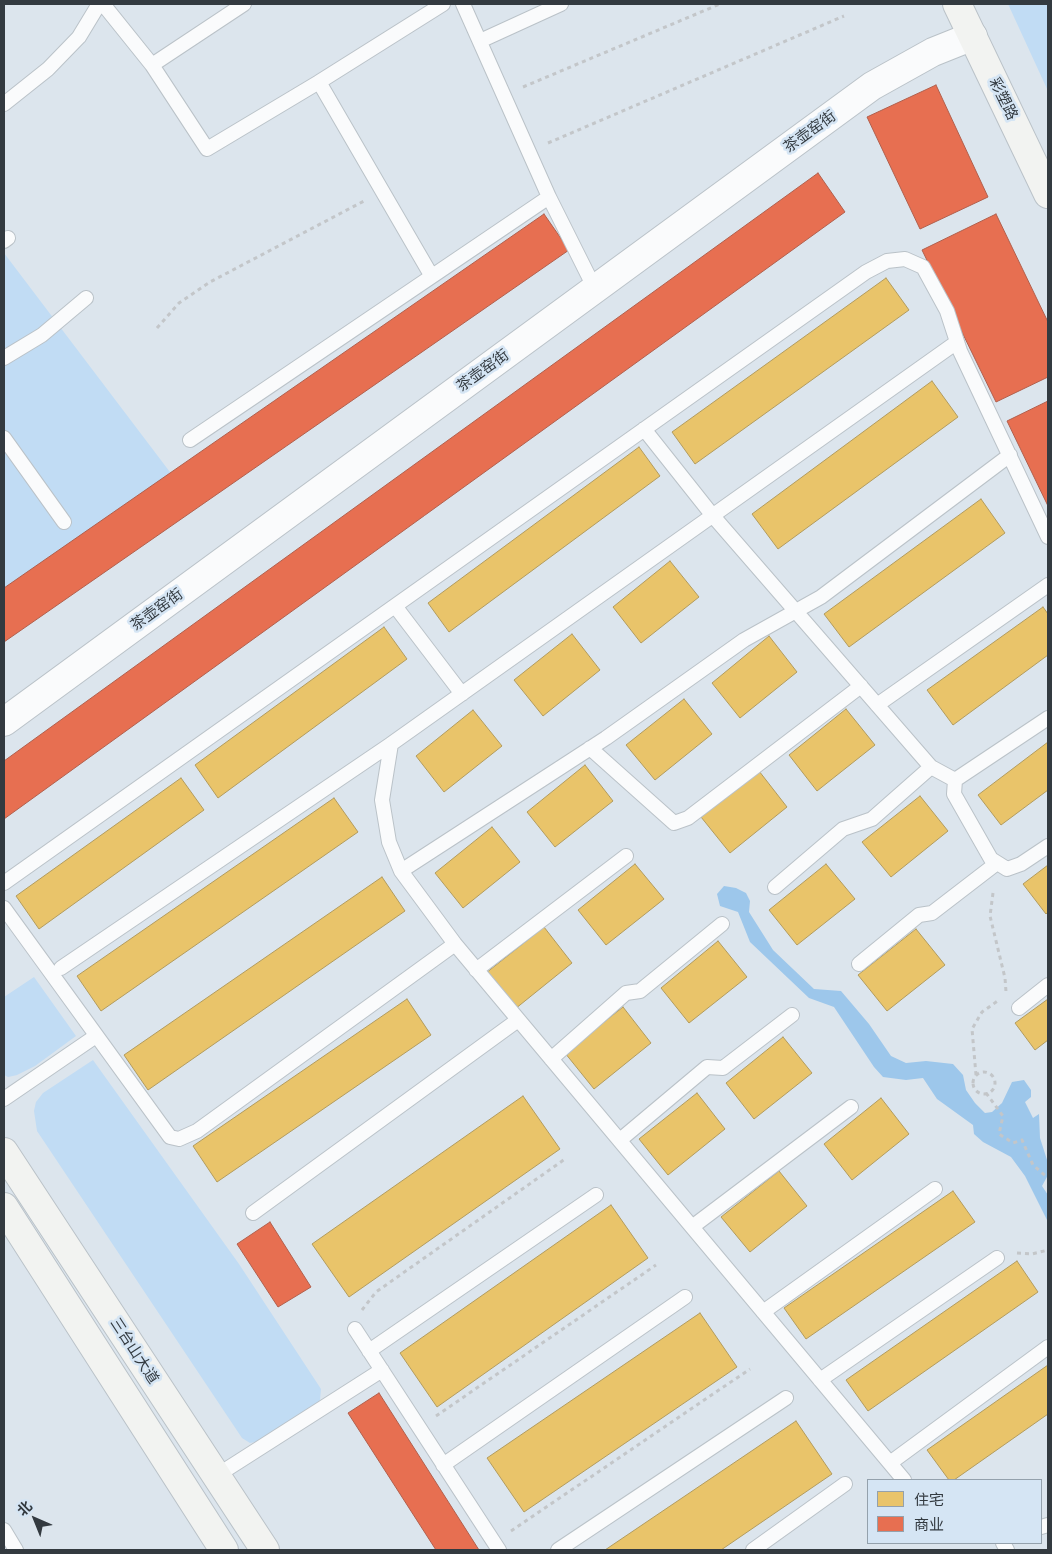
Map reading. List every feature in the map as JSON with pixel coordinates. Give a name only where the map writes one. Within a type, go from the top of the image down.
[{"type":"main road","name":"彩塑路","points":[[957,4],[1048,194]]},
{"type":"main road","name":"三台山大道","points":[[4,1152],[265,1550]]},
{"type":"main road","points":[[4,1207],[224,1550]]},
{"type":"street","name":"茶壶窑街","points":[[4,722],[872,86],[933,52],[973,36]]},
{"type":"lane","points":[[4,104],[48,69],[79,36],[101,4],[152,65],[207,149],[319,82],[443,4]]},
{"type":"lane","points":[[152,65],[244,4]]},
{"type":"lane","points":[[463,4],[549,197],[596,289]]},
{"type":"lane","points":[[480,41],[561,4]]},
{"type":"lane","points":[[319,82],[431,275]]},
{"type":"lane","points":[[190,440],[431,275],[549,197]]},
{"type":"lane","points":[[4,883],[866,272],[887,260],[905,259],[923,267],[948,311],[957,342],[1048,537]]},
{"type":"lane","points":[[4,358],[42,335],[86,298]]},
{"type":"lane","points":[[61,968],[392,744],[957,342]]},
{"type":"lane","points":[[644,429],[713,516],[876,705],[931,767],[955,780]]},
{"type":"lane","points":[[4,438],[64,522]]},
{"type":"lane","points":[[401,870],[590,748],[744,640],[821,597],[1010,455]]},
{"type":"lane","points":[[876,705],[1048,584]]},
{"type":"lane","points":[[395,606],[462,694]]},
{"type":"lane","points":[[590,748],[674,822],[688,818],[860,686]]},
{"type":"lane","points":[[955,780],[1048,718]]},
{"type":"lane","points":[[392,744],[382,800],[389,842],[401,870],[476,970],[903,1479]]},
{"type":"lane","points":[[775,887],[843,829],[872,819],[931,767]]},
{"type":"lane","points":[[955,780],[954,794],[991,859],[1002,866]]},
{"type":"lane","points":[[858,964],[919,915],[932,913],[1002,866],[1021,864],[1048,846]]},
{"type":"lane","points":[[476,970],[626,856]]},
{"type":"lane","points":[[4,908],[170,1137],[179,1139],[196,1131],[455,944]]},
{"type":"lane","points":[[551,1059],[626,993],[640,991],[722,924]]},
{"type":"lane","points":[[1019,1008],[1048,986]]},
{"type":"lane","points":[[620,1140],[707,1068],[723,1068],[792,1015]]},
{"type":"lane","points":[[253,1213],[518,1020]]},
{"type":"lane","points":[[4,1099],[96,1036]]},
{"type":"lane","points":[[692,1227],[851,1107]]},
{"type":"lane","points":[[763,1312],[935,1189]]},
{"type":"lane","points":[[369,1351],[596,1195]]},
{"type":"lane","points":[[820,1380],[997,1258]]},
{"type":"lane","points":[[443,1465],[686,1297]]},
{"type":"lane","points":[[355,1329],[496,1546]]},
{"type":"lane","points":[[890,1463],[1048,1347]]},
{"type":"lane","points":[[216,1476],[382,1370]]},
{"type":"lane","points":[[558,1550],[786,1398]]},
{"type":"lane","points":[[753,1550],[845,1484]]},
{"type":"lane","points":[[4,1530],[16,1550]]},
{"type":"path","points":[[504,95],[720,4]]},
{"type":"path","points":[[529,151],[844,16]]},
{"type":"path","points":[[157,328],[179,303],[210,282],[382,191]]},
{"type":"path","points":[[976,1076],[972,1029],[982,1012],[1006,996],[1005,978],[990,916],[993,893],[1002,866]]},
{"type":"path","points":[[986,1094],[994,1087],[993,1076],[986,1072],[979,1073],[973,1081],[974,1088],[986,1094],[1003,1116],[999,1134],[1013,1143],[1022,1140],[1033,1165],[1048,1178]]},
{"type":"path","points":[[355,1329],[363,1309],[376,1292],[565,1159]]},
{"type":"path","points":[[997,1258],[1013,1253],[1032,1254],[1048,1250]]},
{"type":"path","points":[[419,1428],[656,1265]]},
{"type":"path","points":[[496,1546],[750,1369]]},
{"type":"shaded area","points":[[1008,4],[1048,4],[1048,91]]},
{"type":"shaded area","points":[[4,253],[179,484],[4,607]]},
{"type":"shaded area","points":[[724,886],[736,888],[746,893],[750,901],[749,912],[773,950],[814,989],[841,991],[869,1024],[891,1056],[906,1063],[926,1061],[953,1064],[963,1075],[966,1090],[985,1113],[992,1112],[1002,1103],[1012,1082],[1024,1080],[1031,1090],[1031,1097],[1025,1102],[1033,1118],[1039,1114],[1040,1138],[1048,1163],[1048,1175],[1042,1186],[1048,1195],[1048,1222],[1025,1176],[1011,1157],[983,1142],[974,1134],[973,1125],[937,1099],[923,1078],[906,1080],[883,1077],[874,1067],[834,1007],[809,998],[750,942],[738,912],[720,906],[717,894]]},
{"type":"shaded area","points":[[34,977],[76,1036],[35,1066],[17,1075],[8,1077],[4,1075],[4,997]]},
{"type":"shaded area","points":[[93,1060],[239,1264],[321,1389],[320,1400],[316,1404],[260,1441],[250,1443],[242,1438],[37,1131],[34,1111],[36,1102],[43,1093]]},
{"type":"building: 住宅","points":[[886,278],[909,310],[695,464],[672,432]]},
{"type":"building: 住宅","points":[[932,381],[958,417],[778,549],[752,514]]},
{"type":"building: 住宅","points":[[639,447],[660,476],[449,632],[428,603]]},
{"type":"building: 住宅","points":[[981,499],[1005,533],[849,647],[824,614]]},
{"type":"building: 住宅","points":[[670,561],[699,597],[641,643],[613,607]]},
{"type":"building: 住宅","points":[[1043,607],[1048,614],[1048,655],[953,725],[927,690]]},
{"type":"building: 住宅","points":[[384,627],[407,659],[218,798],[195,765]]},
{"type":"building: 住宅","points":[[572,634],[600,670],[543,716],[514,680]]},
{"type":"building: 住宅","points":[[769,636],[797,672],[740,718],[712,683]]},
{"type":"building: 住宅","points":[[684,699],[712,734],[655,780],[626,745]]},
{"type":"building: 住宅","points":[[846,709],[875,745],[817,791],[789,755]]},
{"type":"building: 住宅","points":[[473,710],[502,746],[444,792],[416,756]]},
{"type":"building: 住宅","points":[[1048,742],[1048,790],[1001,825],[978,795]]},
{"type":"building: 住宅","points":[[585,765],[613,801],[555,847],[527,812]]},
{"type":"building: 住宅","points":[[759,771],[787,807],[730,853],[701,817]]},
{"type":"building: 住宅","points":[[181,778],[204,810],[39,929],[16,896]]},
{"type":"building: 住宅","points":[[920,796],[948,831],[891,877],[862,842]]},
{"type":"building: 住宅","points":[[334,798],[358,832],[101,1011],[77,976]]},
{"type":"building: 住宅","points":[[492,827],[520,862],[463,908],[435,873]]},
{"type":"building: 住宅","points":[[635,864],[664,899],[606,945],[578,910]]},
{"type":"building: 住宅","points":[[826,864],[855,899],[797,945],[769,910]]},
{"type":"building: 住宅","points":[[1048,865],[1048,912],[1046,914],[1023,884]]},
{"type":"building: 住宅","points":[[382,877],[405,911],[148,1090],[124,1055]]},
{"type":"building: 住宅","points":[[544,927],[572,963],[515,1009],[486,973]]},
{"type":"building: 住宅","points":[[916,929],[945,965],[887,1011],[858,975]]},
{"type":"building: 住宅","points":[[718,941],[747,977],[689,1023],[661,988]]},
{"type":"building: 住宅","points":[[407,999],[431,1035],[217,1182],[193,1146]]},
{"type":"building: 住宅","points":[[1048,999],[1048,1040],[1035,1050],[1015,1023]]},
{"type":"building: 住宅","points":[[623,1007],[651,1043],[594,1089],[565,1053]]},
{"type":"building: 住宅","points":[[783,1037],[812,1073],[754,1119],[726,1083]]},
{"type":"building: 住宅","points":[[697,1093],[725,1129],[668,1175],[639,1139]]},
{"type":"building: 住宅","points":[[523,1096],[560,1149],[349,1297],[312,1244]]},
{"type":"building: 住宅","points":[[881,1098],[909,1134],[852,1180],[824,1144]]},
{"type":"building: 住宅","points":[[779,1171],[807,1206],[750,1252],[721,1217]]},
{"type":"building: 住宅","points":[[953,1191],[975,1222],[806,1339],[784,1308]]},
{"type":"building: 住宅","points":[[611,1205],[648,1258],[437,1407],[400,1353]]},
{"type":"building: 住宅","points":[[1017,1261],[1038,1292],[868,1411],[846,1380]]},
{"type":"building: 住宅","points":[[700,1313],[737,1367],[524,1512],[487,1458]]},
{"type":"building: 住宅","points":[[1048,1365],[1048,1414],[955,1479],[948,1479],[927,1450]]},
{"type":"building: 住宅","points":[[796,1421],[832,1474],[721,1550],[605,1550]]},
{"type":"building: 商业","points":[[936,85],[988,197],[920,229],[867,117]]},
{"type":"building: 商业","points":[[818,173],[845,212],[4,819],[4,761]]},
{"type":"building: 商业","points":[[544,214],[569,250],[4,642],[4,588]]},
{"type":"building: 商业","points":[[996,214],[1048,322],[1048,377],[996,402],[922,250]]},
{"type":"building: 商业","points":[[1048,401],[1048,506],[1007,421]]},
{"type":"building: 商业","points":[[270,1222],[311,1287],[278,1307],[237,1244]]},
{"type":"building: 商业","points":[[379,1393],[479,1550],[436,1550],[348,1413]]}]
